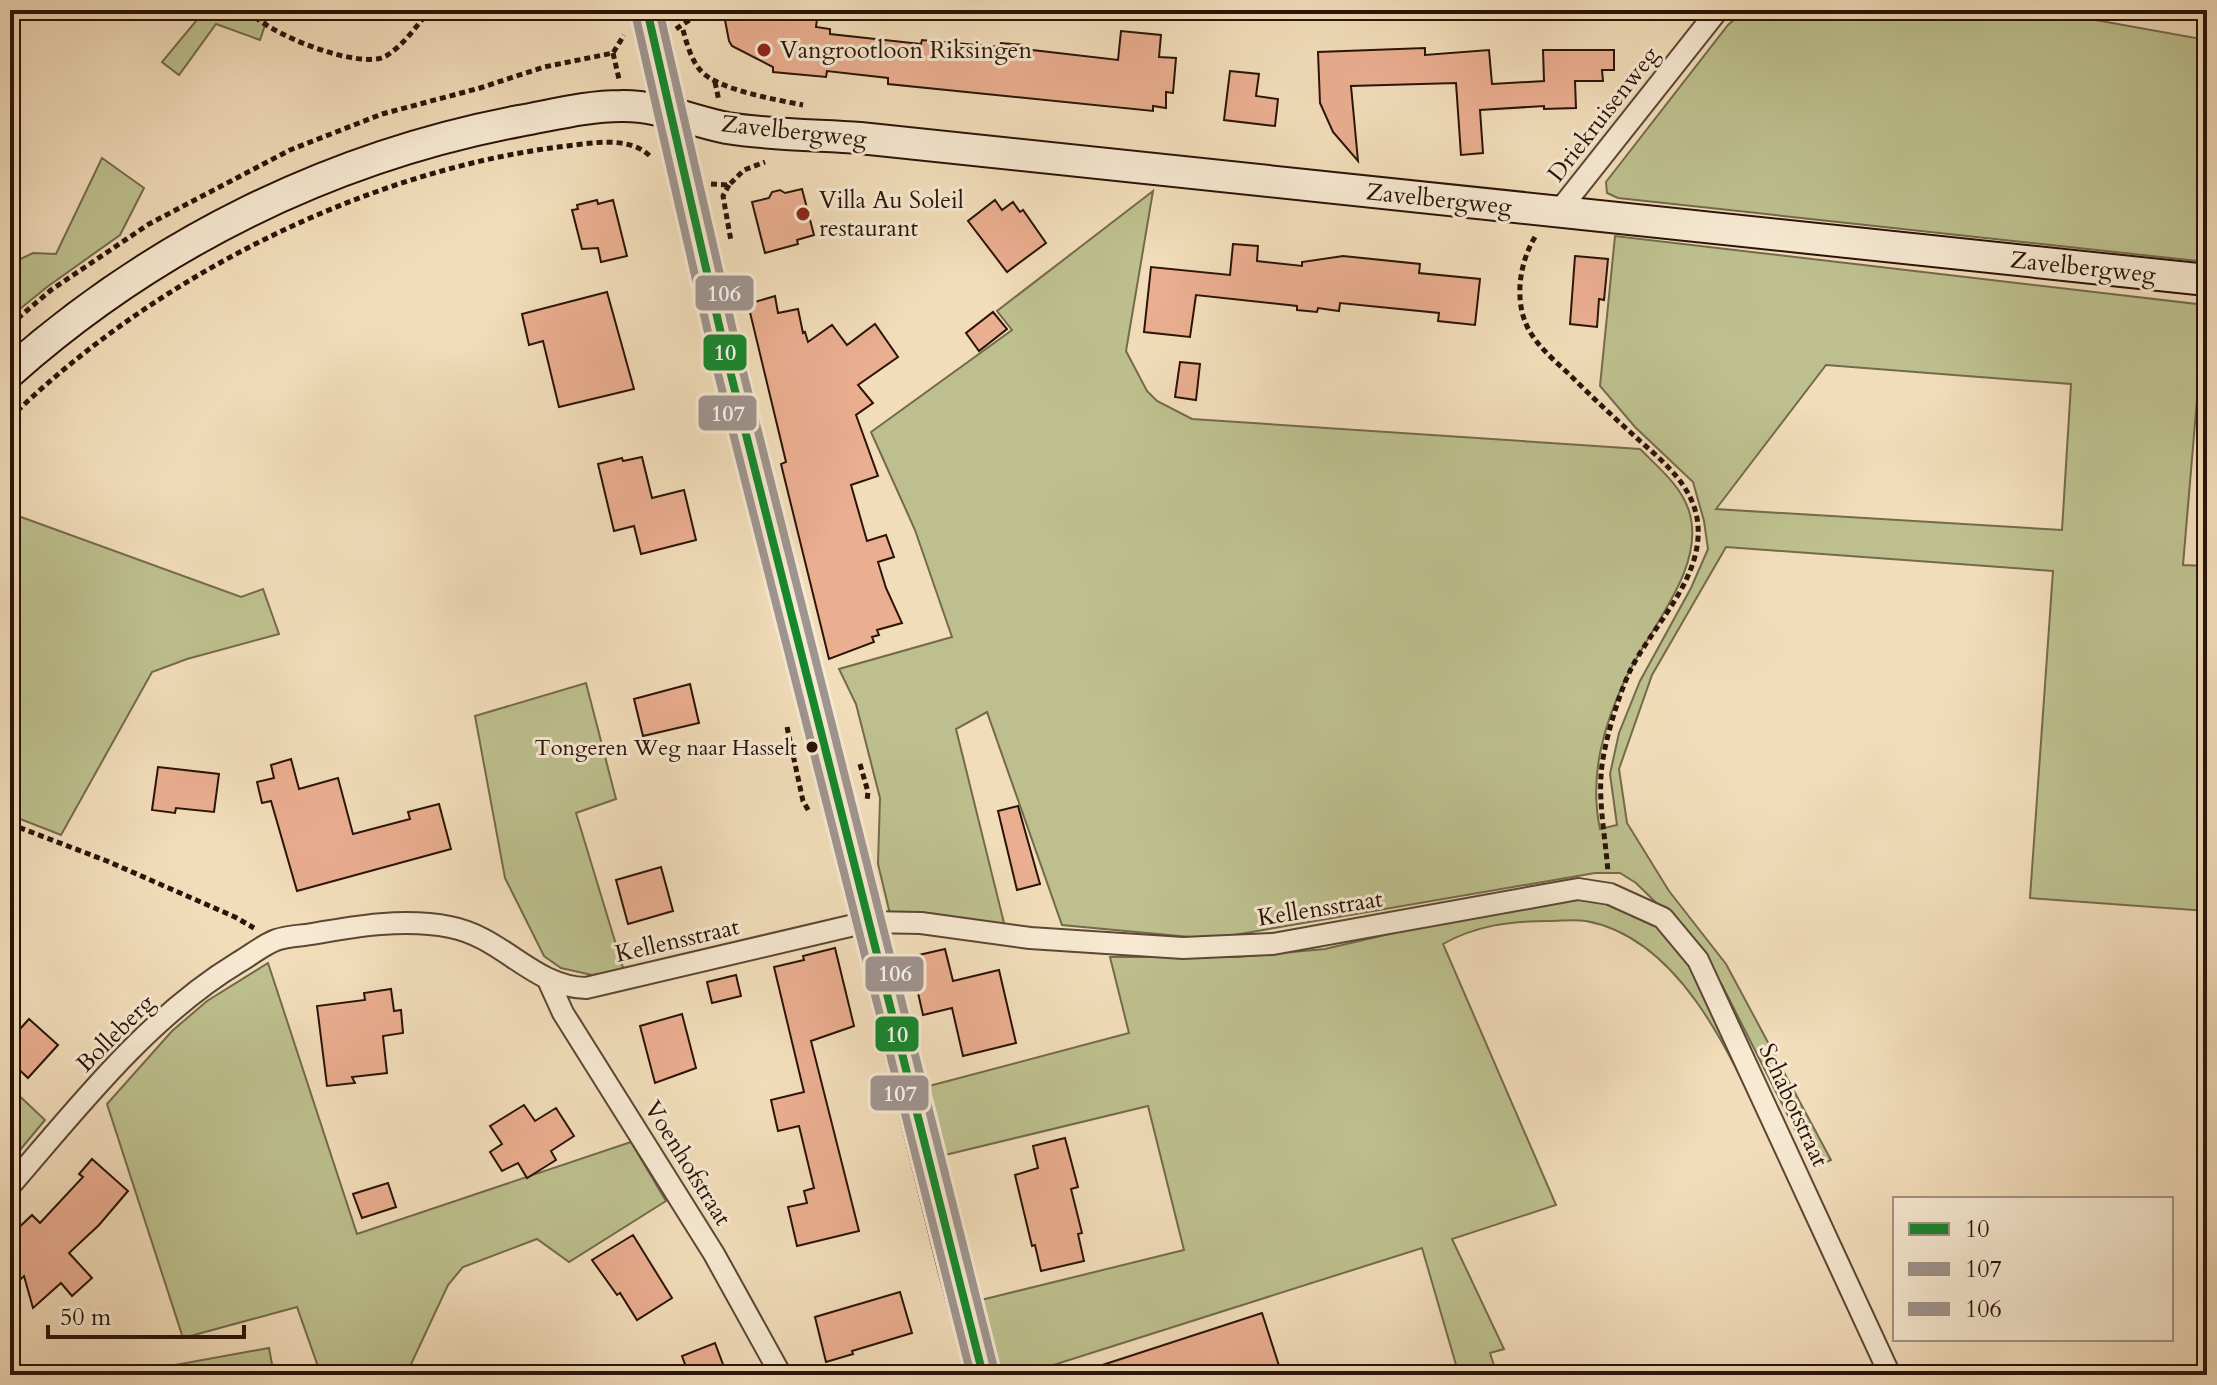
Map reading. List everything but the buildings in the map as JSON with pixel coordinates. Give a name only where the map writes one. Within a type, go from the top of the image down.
[{"type":"main road","points":[[647,10],[724,347],[983,1375]]},
{"type":"main road","name":"Zavelbergweg","points":[[10,372],[57,330],[138,273],[215,227],[326,176],[399,149],[492,126],[625,105],[672,112],[727,128],[860,138],[2207,280]]},
{"type":"street","name":"Driekruisenweg","points":[[1558,212],[1718,10]]},
{"type":"street","name":"Kellensstraat","points":[[276,940],[360,925],[449,926],[478,934],[548,980],[566,988],[586,988],[867,922],[921,923],[1030,938],[1183,948],[1273,944],[1578,889],[1610,894]]},
{"type":"street","name":"Schabotstraat","points":[[1610,894],[1663,918],[1698,960],[1890,1375]]},
{"type":"street","name":"Bolleberg","points":[[10,1186],[157,1023],[213,978],[276,940]]},
{"type":"street","name":"Voenhofstraat","points":[[548,980],[563,1013],[714,1254],[781,1375]]},
{"type":"path","points":[[248,10],[278,33],[355,59],[372,60],[385,56],[408,36],[430,10]]},
{"type":"path","points":[[679,18],[689,51],[700,70],[715,82],[815,107]]},
{"type":"path","points":[[10,418],[111,332],[187,283],[268,238],[333,209],[425,177],[521,152],[600,142],[635,146],[644,149],[655,160]]},
{"type":"path","points":[[688,182],[729,185],[744,170],[770,161]]},
{"type":"path","points":[[1558,212],[1532,240],[1519,279],[1521,309],[1529,332],[1607,412],[1663,461],[1685,488],[1697,518],[1696,554],[1676,598],[1630,671],[1611,725],[1600,776],[1610,894]]},
{"type":"path","points":[[10,824],[107,861],[235,917],[276,940]]},
{"type":"green space","points":[[205,10],[270,10],[260,40],[216,24],[179,75],[162,62]]},
{"type":"green space","points":[[1745,10],[2040,10],[2207,40],[2207,262],[1618,198],[1607,193],[1606,182],[1728,25]]},
{"type":"green space","points":[[102,158],[144,188],[120,235],[10,317],[10,264],[33,253],[56,254]]},
{"type":"green space","points":[[1153,191],[1126,351],[1147,391],[1157,401],[1192,419],[1640,449],[1668,477],[1685,502],[1692,533],[1690,555],[1672,598],[1625,680],[1610,716],[1597,771],[1600,829],[1617,825],[1610,774],[1619,733],[1640,681],[1691,588],[1708,549],[1693,482],[1635,427],[1600,386],[1615,236],[2205,305],[2183,565],[2207,566],[2207,911],[2030,898],[2053,571],[1726,547],[1652,675],[1619,769],[1627,823],[1669,891],[1726,964],[1831,1160],[1814,1167],[1722,985],[1687,933],[1636,883],[1620,873],[1595,873],[1211,939],[1062,925],[987,712],[956,729],[1005,927],[890,914],[878,864],[880,798],[856,704],[839,669],[952,637],[915,530],[871,432],[1012,330],[997,311]],"holes":[[[1826,365],[2071,384],[2062,530],[1716,509]]]},
{"type":"green space","points":[[10,513],[241,597],[263,589],[279,634],[187,659],[152,672],[61,835],[10,815]]},
{"type":"green space","points":[[586,683],[616,799],[576,813],[624,971],[592,975],[561,968],[544,956],[505,878],[475,716]]},
{"type":"green space","points":[[1556,895],[1607,904],[1639,915],[1654,923],[1679,945],[1793,1160],[1781,1164],[1708,1018],[1683,984],[1655,955],[1623,933],[1586,921],[1521,922],[1481,928],[1443,944],[1556,1205],[1452,1239],[1504,1349],[1490,1353],[1497,1375],[1459,1375],[1422,1248],[1022,1375],[1001,1375],[981,1300],[1184,1250],[1148,1106],[945,1155],[929,1086],[1129,1033],[1110,957],[1236,957],[1325,949]]},
{"type":"green space","points":[[268,963],[357,1234],[631,1142],[666,1201],[569,1262],[537,1239],[463,1267],[448,1285],[406,1375],[321,1375],[297,1307],[183,1338],[107,1104],[172,1031],[207,1001]]},
{"type":"green space","points":[[10,1087],[45,1120],[10,1162]]},
{"type":"green space","points":[[269,1348],[274,1375],[131,1373]]},
{"type":"transit line","name":"10","points":[[647,10],[724,347],[983,1375]]},
{"type":"transit line","name":"106","points":[[659,10],[736,344],[995,1372]]},
{"type":"transit line","name":"107","points":[[635,13],[712,350],[971,1375]]},
{"type":"place","name":"Vangrootloon Riksingen","points":[[764,50]]},
{"type":"place","name":"Villa Au Soleil restaurant","points":[[803,214]]},
{"type":"place","name":"Tongeren Weg naar Hasselt","points":[[812,747]]}]
